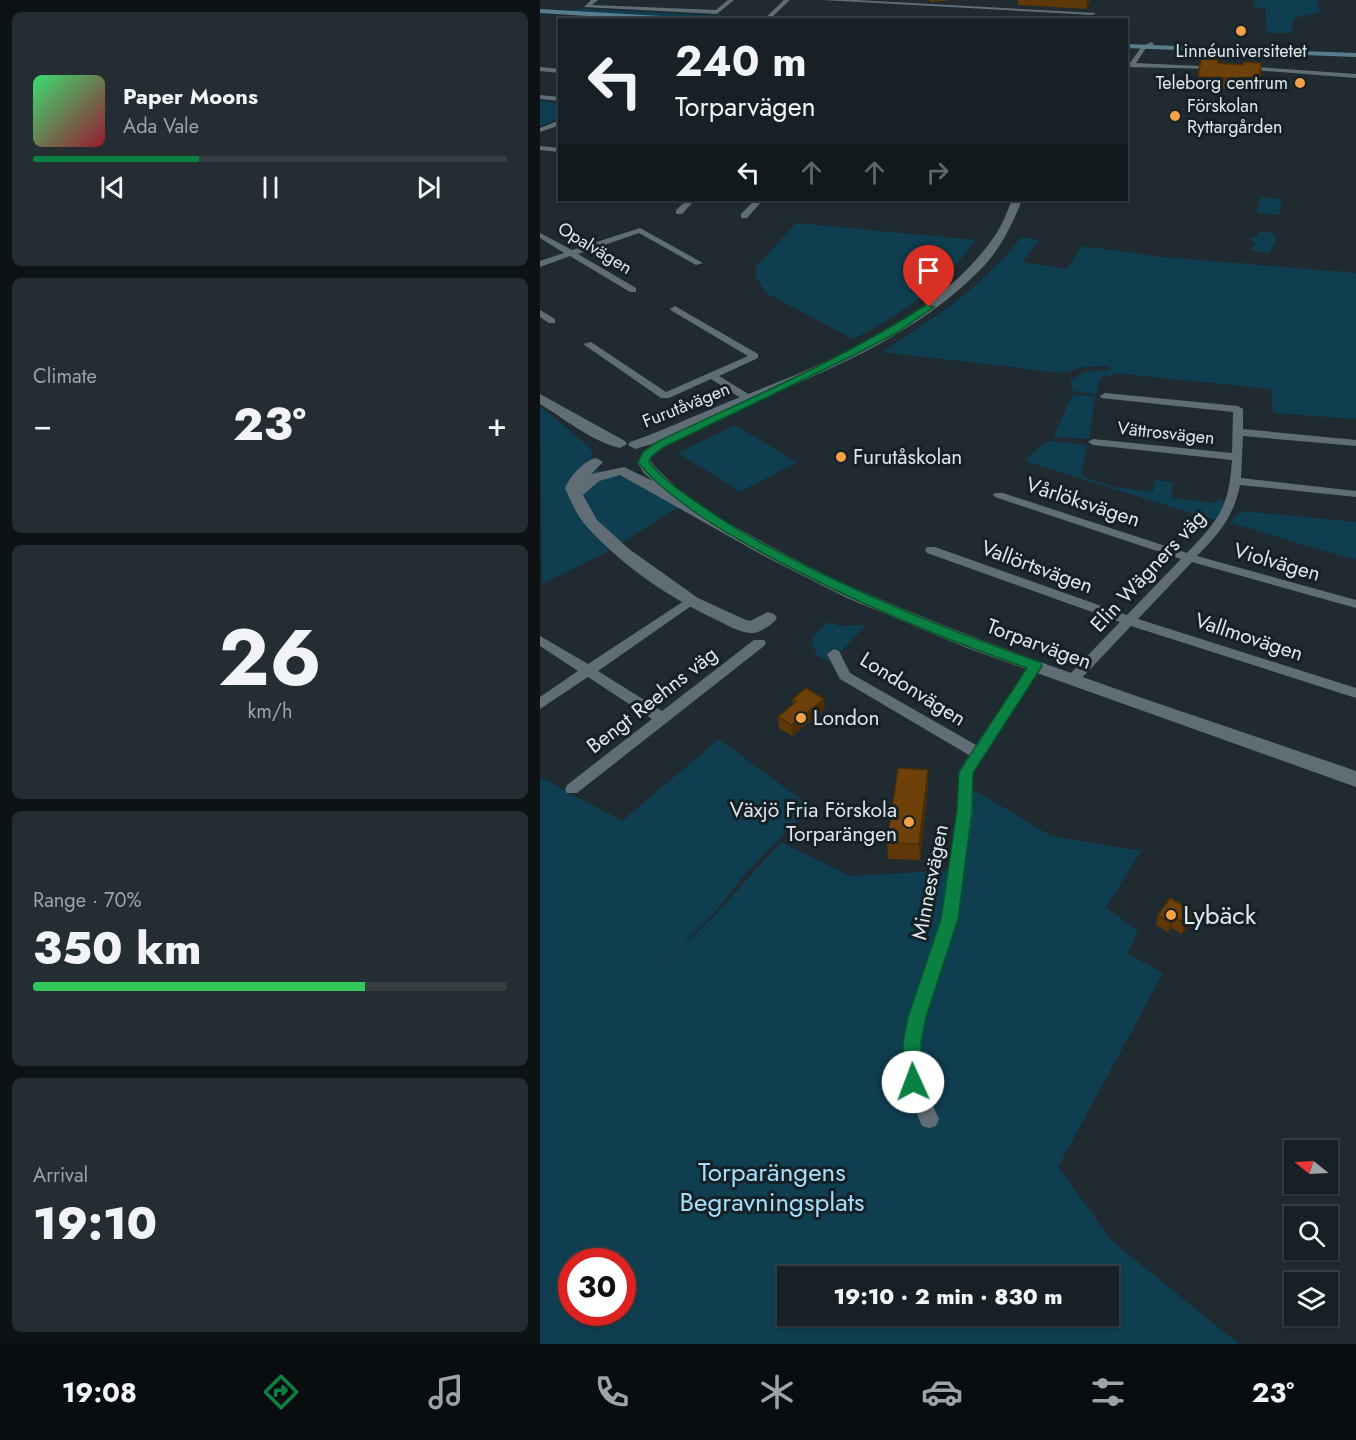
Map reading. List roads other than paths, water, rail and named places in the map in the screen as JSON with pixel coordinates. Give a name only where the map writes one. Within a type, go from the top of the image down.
[{"type":"main road","points":[[540,11],[661,18]]},
{"type":"main road","points":[[540,16],[579,18]]},
{"type":"main road","points":[[1128,44],[1356,55]]},
{"type":"street","points":[[595,0],[586,6],[717,12],[731,0]]},
{"type":"street","points":[[650,9],[660,0]]},
{"type":"street","points":[[768,18],[787,0]]},
{"type":"street","points":[[825,0],[1093,13]]},
{"type":"street","points":[[1006,9],[1011,0]]},
{"type":"street","points":[[776,18],[779,9]]},
{"type":"street","points":[[1129,65],[1148,46]]},
{"type":"street","points":[[1129,65],[1174,64],[1356,76]]},
{"type":"street","points":[[540,69],[558,71]]},
{"type":"street","points":[[540,97],[558,99]]},
{"type":"street","points":[[540,130],[558,123]]},
{"type":"street","points":[[540,148],[557,150]]},
{"type":"street","points":[[547,155],[557,150]]},
{"type":"street","points":[[679,212],[690,201]]},
{"type":"street","points":[[744,216],[758,201]]},
{"type":"street","name":"Furutåvägen","points":[[751,400],[627,444],[598,457],[575,481],[572,488],[575,495],[583,485],[594,478],[619,471],[645,458],[674,437],[851,353],[892,331],[929,307],[956,285],[989,252],[1000,238],[1017,201]]},
{"type":"street","points":[[540,264],[640,230],[699,262]]},
{"type":"street","name":"Opalvägen","points":[[540,235],[633,290]]},
{"type":"street","points":[[588,344],[665,396],[755,356],[675,309]]},
{"type":"street","points":[[540,313],[552,321]]},
{"type":"street","points":[[712,376],[751,400]]},
{"type":"street","name":"Elin Wägners väg","points":[[1072,680],[1220,525],[1230,509],[1236,481],[1238,409],[1105,396]]},
{"type":"street","points":[[540,398],[590,441],[598,457]]},
{"type":"street","points":[[554,408],[627,444]]},
{"type":"street","points":[[1237,432],[1356,443]]},
{"type":"street","name":"Vättrosvägen","points":[[1093,442],[1236,457]]},
{"type":"street","name":"Torparvägen","points":[[627,444],[644,449],[645,458],[658,478],[719,524]]},
{"type":"street","name":"Torparvägen","points":[[598,457],[602,468],[619,471],[772,554],[853,594],[973,644],[1356,779]]},
{"type":"street","points":[[1236,481],[1356,494]]},
{"type":"street","points":[[575,495],[581,508],[603,537],[690,601],[742,626],[753,627],[768,618]]},
{"type":"street","name":"Vårlöksvägen","points":[[999,495],[1188,557]]},
{"type":"street","name":"Vallörtsvägen","points":[[932,550],[1130,621]]},
{"type":"street","name":"Violvägen","points":[[1188,557],[1356,604]]},
{"type":"street","points":[[540,704],[690,601]]},
{"type":"street","name":"Vallmovägen","points":[[1130,621],[1356,693]]},
{"type":"street","name":"Bengt Reehns väg","points":[[572,789],[759,643]]},
{"type":"street","points":[[543,646],[588,671],[663,719]]},
{"type":"street","name":"Londonvägen","points":[[834,654],[845,676],[977,753]]},
{"type":"street","name":"Minnesvägen","points":[[929,1119],[913,1082],[912,1042],[917,1017],[949,919],[965,810],[966,772],[1035,666]]},
{"type":"place","name":"Linnéuniversitetet","points":[[1241,31]]},
{"type":"place","name":"Teleborg centrum","points":[[1300,83]]},
{"type":"place","name":"Förskolan Ryttargården","points":[[1175,116]]},
{"type":"place","name":"Furutåskolan","points":[[841,457]]},
{"type":"place","name":"London","points":[[801,718]]},
{"type":"place","name":"Växjö Fria Förskola Torparängen","points":[[909,822]]},
{"type":"place","name":"Lybäck","points":[[1171,915]]},
{"type":"park label","name":"Torparängens Begravningsplats","points":[[772,1187]]}]
